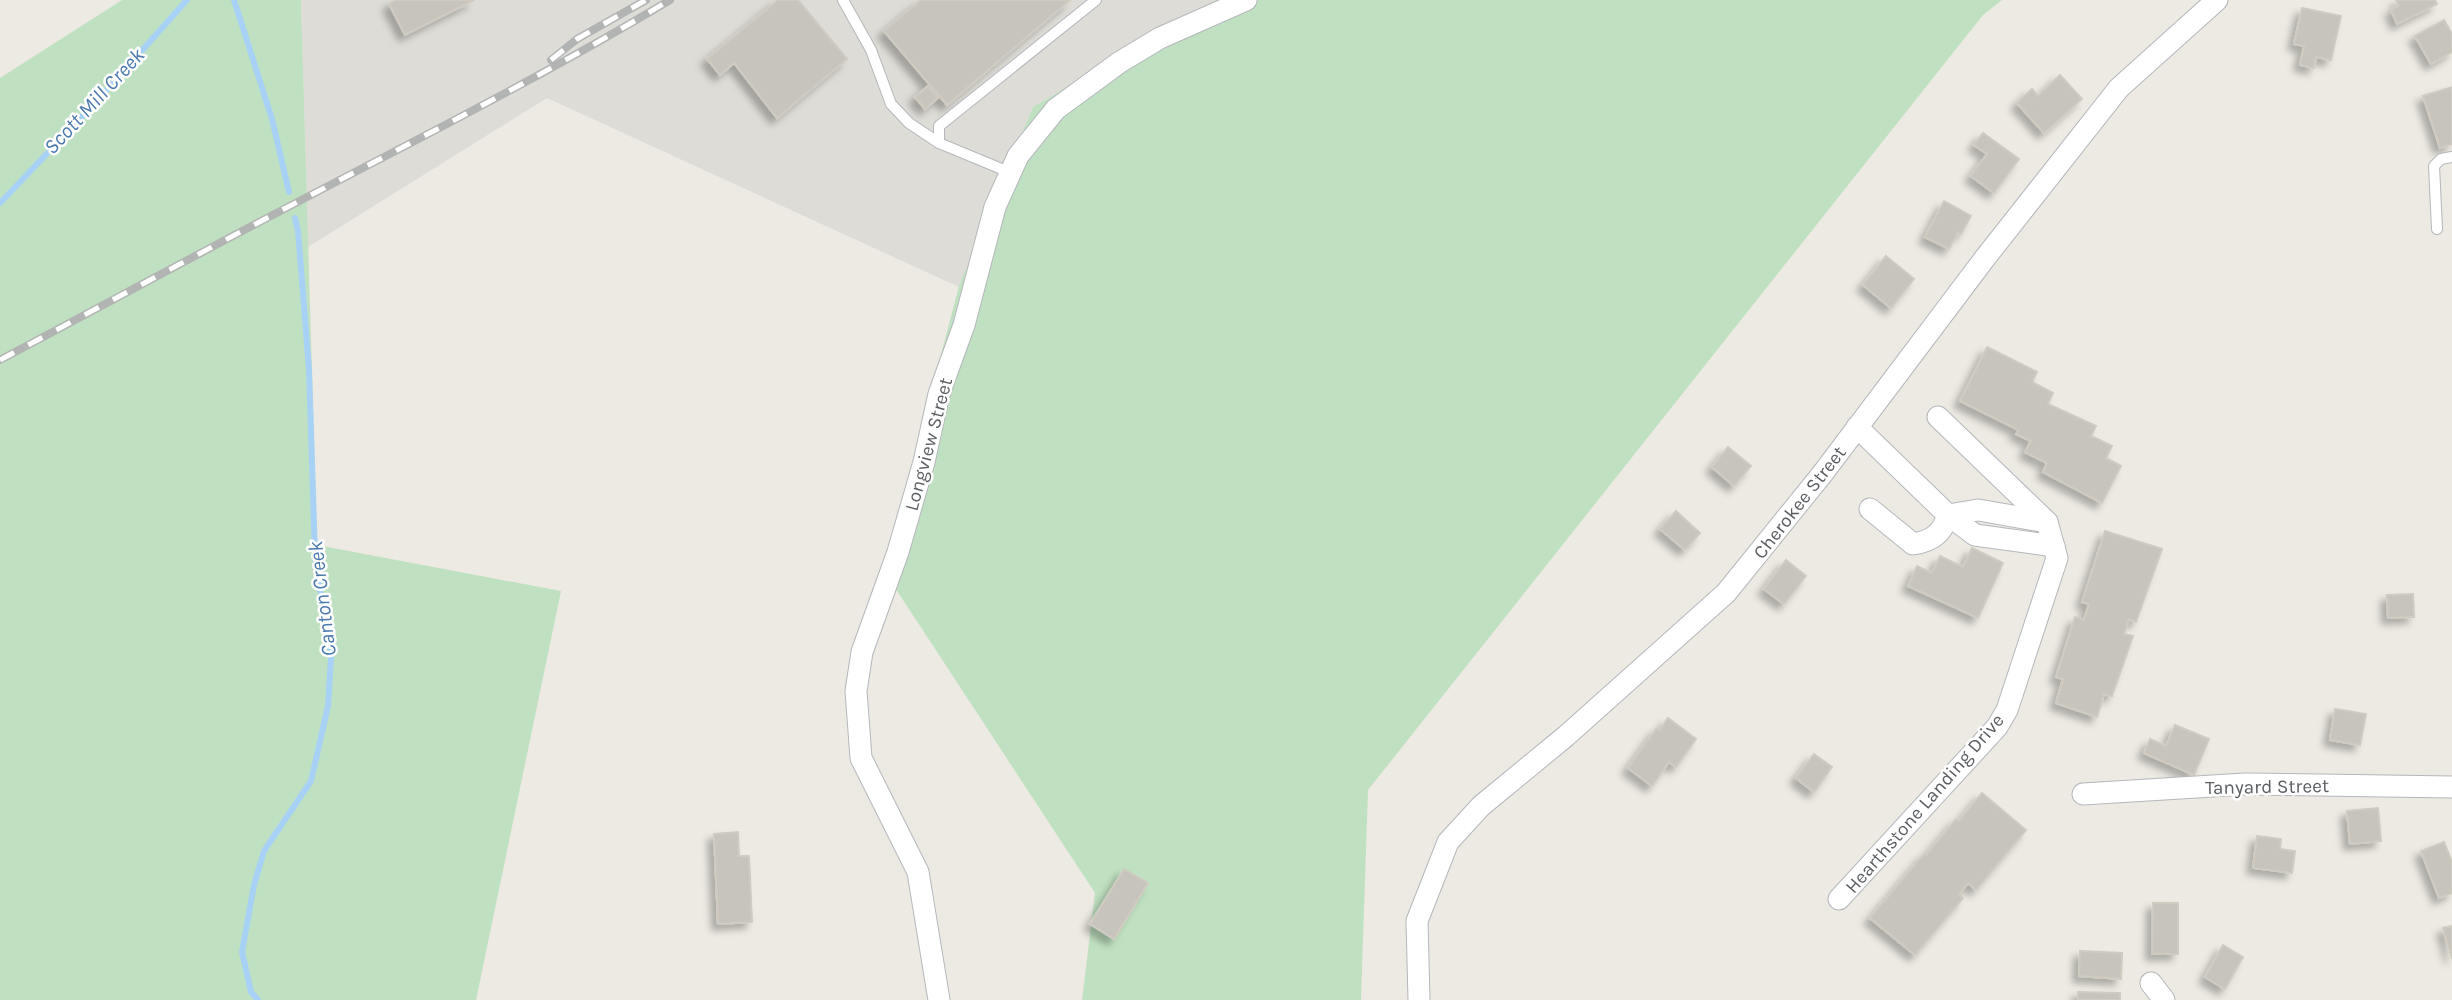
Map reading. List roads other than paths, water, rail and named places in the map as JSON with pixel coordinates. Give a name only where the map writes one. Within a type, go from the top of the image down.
[{"type":"street","name":"Cherokee Street","points":[[1419,1000],[1417,921],[1448,842],[1481,806],[1566,736],[1726,593],[2119,88],[2217,0]]},
{"type":"street","name":"Longview Street","points":[[939,1000],[918,872],[862,758],[856,691],[862,652],[898,552],[924,462],[939,394],[964,325],[995,207],[1009,172],[1035,132],[1056,109],[1091,82],[1160,38],[1238,2]]},
{"type":"street","points":[[1938,417],[2048,522]]},
{"type":"street","points":[[1857,427],[1948,515],[1975,535],[2054,546]]},
{"type":"street","points":[[1870,509],[1913,544],[1930,541],[1944,527],[1948,515]]},
{"type":"street","points":[[1948,515],[1978,510],[2048,522]]},
{"type":"street","name":"Hearthstone Landing Drive","points":[[1839,900],[1997,727],[2007,710],[2057,558],[2048,522]]},
{"type":"street","name":"Tanyard Street","points":[[2082,794],[2245,784],[2452,787]]},
{"type":"lane","points":[[843,0],[871,50],[891,104],[909,122],[939,143],[1009,172]]},
{"type":"lane","points":[[939,143],[939,126],[1096,0]]},
{"type":"lane","points":[[2437,229],[2434,166],[2441,159],[2452,157]]},
{"type":"waterway","name":"Scott Mill Creek","points":[[0,203],[97,101],[187,0]]},
{"type":"waterway","name":"Canton Creek","points":[[234,0],[272,119],[289,192]]},
{"type":"waterway","name":"Canton Creek","points":[[258,1000],[251,992],[242,952],[254,885],[264,851],[311,781],[328,706],[331,658],[315,557],[309,369],[295,218]]},
{"type":"railway","points":[[551,60],[577,39],[646,0]]},
{"type":"railway","points":[[0,360],[503,94],[670,0]]}]
